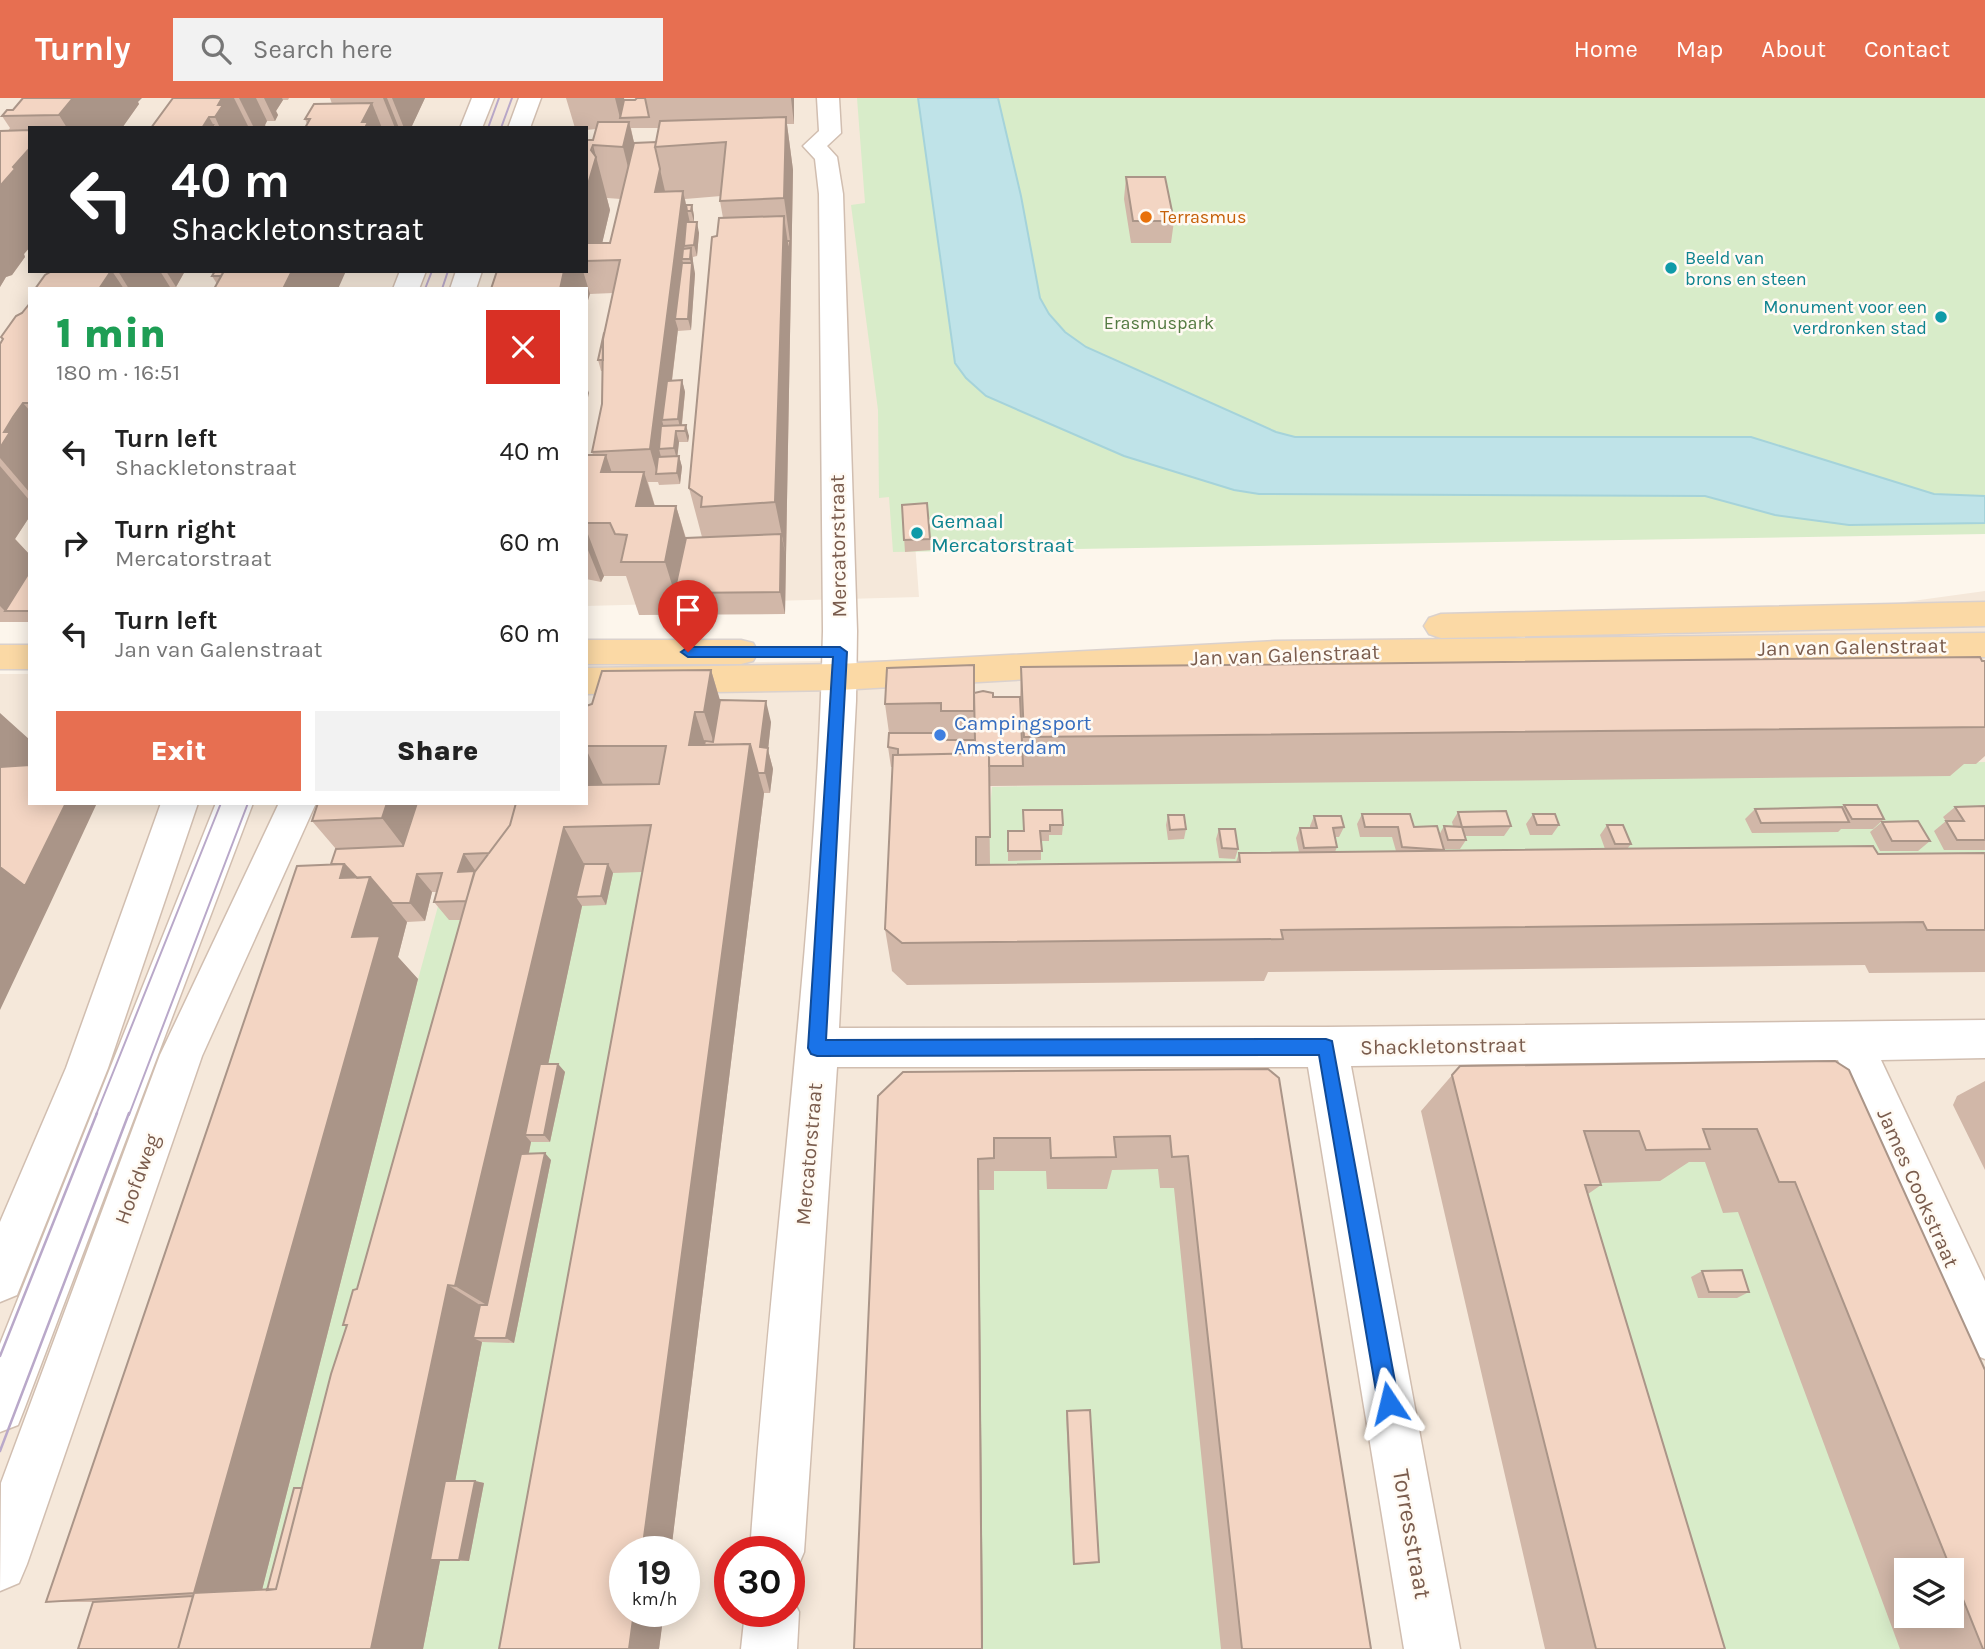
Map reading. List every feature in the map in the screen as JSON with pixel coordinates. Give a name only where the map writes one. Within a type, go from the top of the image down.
[{"type":"main road","name":"Jan van Galenstraat","points":[[588,681],[1508,623],[1985,614]]},
{"type":"main road","name":"Jan van Galenstraat","points":[[588,652],[839,664],[1275,653],[1985,645]]},
{"type":"main road","points":[[0,657],[28,657]]},
{"type":"main road","points":[[0,684],[28,684]]},
{"type":"street","points":[[472,126],[483,98]]},
{"type":"street","points":[[495,126],[505,98]]},
{"type":"street","points":[[520,126],[530,98]]},
{"type":"street","name":"Mercatorstraat","points":[[778,1536],[817,1048],[839,664],[831,194],[826,157],[800,146],[830,133],[828,98]]},
{"type":"street","points":[[0,1278],[87,1068],[179,805]]},
{"type":"street","name":"Hoofdweg","points":[[0,1407],[234,805]]},
{"type":"street","name":"Hoofdweg","points":[[0,1564],[181,1055],[297,805]]},
{"type":"street","name":"Shackletonstraat","points":[[817,1048],[1326,1047],[1985,1039]]},
{"type":"street","name":"James Cookstraat","points":[[1851,1041],[1985,1335]]},
{"type":"street","name":"Torresstraat","points":[[1326,1047],[1432,1649]]},
{"type":"street","points":[[769,1649],[771,1627]]},
{"type":"shaded area","points":[[0,98],[882,98],[919,597],[588,606],[588,287],[28,287],[28,620],[0,621]]},
{"type":"shaded area","points":[[1985,591],[1985,1649],[0,1649],[0,674],[28,674],[28,805],[588,805],[588,665],[1564,649]]},
{"type":"green space","name":"Erasmuspark","points":[[857,98],[1985,98],[1985,534],[893,552],[889,497],[879,498],[878,410],[851,205],[865,203]]},
{"type":"green space","points":[[1985,762],[1985,916],[980,921],[992,787]]},
{"type":"green space","points":[[672,827],[543,1649],[235,1649],[452,855]]},
{"type":"green space","points":[[1721,1158],[1894,1598],[1894,1628],[1906,1628],[1914,1649],[1660,1649],[1531,1168]]},
{"type":"green space","points":[[966,1160],[1179,1169],[1232,1649],[971,1649]]},
{"type":"water","points":[[918,98],[998,98],[1021,196],[1040,298],[1049,314],[1065,332],[1086,347],[1276,432],[1295,437],[1751,437],[1934,494],[1985,496],[1985,523],[1849,525],[1775,515],[1705,496],[1259,494],[1234,490],[1124,456],[986,396],[966,378],[955,363]]},
{"type":"building","points":[[23,98],[73,98],[59,115],[2,116],[7,110],[13,110]]},
{"type":"building","points":[[173,98],[222,98],[218,105],[223,105],[215,117],[209,117],[204,125],[212,126],[152,126]]},
{"type":"building","points":[[645,98],[649,117],[620,118],[624,100]]},
{"type":"building","points":[[372,103],[362,122],[368,122],[366,126],[306,126],[310,119],[305,119],[314,104]]},
{"type":"building","points":[[786,117],[784,198],[720,201],[726,142],[655,147],[660,121]]},
{"type":"building","points":[[598,122],[629,122],[623,147],[593,145],[591,150],[596,157],[588,184],[588,140],[593,140]]},
{"type":"building","points":[[28,130],[28,150],[0,186],[0,131]]},
{"type":"building","points":[[656,142],[660,169],[655,192],[683,191],[650,449],[592,452],[602,404],[603,339],[620,260],[588,261],[588,243],[610,243],[634,143]]},
{"type":"building","points":[[1126,177],[1165,177],[1174,221],[1133,221]]},
{"type":"building","points":[[784,216],[775,502],[701,507],[702,497],[689,488],[712,237],[717,236],[719,218]]},
{"type":"building","points":[[686,222],[697,222],[694,245],[684,246]]},
{"type":"building","points":[[691,248],[690,259],[682,259],[683,249]]},
{"type":"building","points":[[682,263],[692,263],[688,319],[675,319]]},
{"type":"building","points":[[110,273],[100,287],[36,287],[45,275]]},
{"type":"building","points":[[223,273],[291,273],[284,287],[215,287]]},
{"type":"building","points":[[496,273],[564,273],[560,287],[492,287]]},
{"type":"building","points":[[28,306],[28,403],[23,403],[13,417],[4,432],[10,432],[0,448],[1,337],[16,316]]},
{"type":"building","points":[[604,333],[603,360],[598,360]]},
{"type":"building","points":[[682,380],[678,419],[662,420],[667,381]]},
{"type":"building","points":[[686,425],[685,431],[676,431],[674,448],[659,449],[661,426]]},
{"type":"building","points":[[588,455],[606,455],[601,472],[644,472],[636,506],[676,506],[665,562],[621,562],[627,535],[615,534],[610,523],[588,523]]},
{"type":"building","points":[[679,456],[677,473],[656,474],[658,457]]},
{"type":"building","name":"Gemaal Mercatorstraat","points":[[927,503],[930,539],[904,540],[902,505]]},
{"type":"building","points":[[781,534],[780,592],[674,593],[686,538]]},
{"type":"building","points":[[28,574],[28,611],[5,611]]},
{"type":"building","points":[[1980,657],[1985,661],[1985,727],[1024,737],[1021,667]]},
{"type":"building","points":[[974,665],[974,711],[941,711],[941,703],[885,704],[887,668]]},
{"type":"building","points":[[711,670],[704,712],[695,712],[689,745],[750,744],[644,1536],[609,1536],[609,1627],[632,1627],[629,1649],[499,1649],[651,825],[564,827],[455,1286],[448,1285],[371,1649],[178,1649],[194,1593],[276,1589],[331,1374],[347,1325],[343,1325],[353,1290],[357,1289],[474,873],[510,825],[515,805],[588,805],[588,785],[659,784],[666,746],[588,746],[588,705],[592,704],[602,671]]},
{"type":"building","points":[[974,693],[993,693],[993,697],[1020,697],[1023,766],[989,766],[989,753],[898,755],[898,749],[888,747],[889,733],[942,733],[943,740],[975,740]]},
{"type":"building","points":[[720,700],[766,701],[760,747],[768,748],[765,773],[758,773],[750,744],[704,745],[705,741],[713,742]]},
{"type":"building","points":[[989,753],[990,837],[976,837],[976,865],[1240,862],[1239,853],[1873,846],[1878,854],[1985,853],[1985,930],[1927,930],[1923,922],[1281,930],[1283,939],[902,943],[885,929],[893,755]]},
{"type":"building","points":[[28,765],[28,805],[65,805],[25,886],[0,867],[0,767]]},
{"type":"building","points":[[317,805],[386,805],[382,818],[312,821]]},
{"type":"building","points":[[416,805],[515,805],[510,825],[489,853],[464,854],[458,872],[475,871],[466,901],[434,902],[442,873],[417,874],[410,903],[392,903],[370,877],[357,878],[344,864],[331,864],[336,849],[403,846]]},
{"type":"building","points":[[1844,805],[1877,805],[1884,819],[1852,819]]},
{"type":"building","points":[[1985,806],[1985,840],[1957,840],[1946,821],[1964,821],[1955,807]]},
{"type":"building","points":[[1842,807],[1849,822],[1761,823],[1755,809]]},
{"type":"building","points":[[1023,810],[1062,810],[1063,825],[1050,825],[1050,831],[1040,831],[1042,851],[1008,851],[1008,831],[1024,831]]},
{"type":"building","points":[[1506,811],[1511,826],[1462,827],[1458,812]]},
{"type":"building","points":[[1362,814],[1410,814],[1414,827],[1437,826],[1444,850],[1402,847],[1398,827],[1365,827]]},
{"type":"building","points":[[1533,814],[1555,814],[1559,825],[1537,825]]},
{"type":"building","points":[[1168,815],[1184,815],[1186,829],[1170,830]]},
{"type":"building","points":[[1314,816],[1341,816],[1344,827],[1333,828],[1337,847],[1304,848],[1300,828],[1317,828]]},
{"type":"building","points":[[1918,821],[1930,841],[1892,841],[1882,822]]},
{"type":"building","points":[[1607,825],[1623,825],[1631,844],[1615,844]]},
{"type":"building","points":[[1444,826],[1462,827],[1466,840],[1448,840]]},
{"type":"building","points":[[1219,829],[1235,829],[1238,849],[1222,848]]},
{"type":"building","points":[[344,864],[340,878],[370,877],[352,937],[380,936],[194,1593],[46,1602],[297,866]]},
{"type":"building","points":[[584,864],[608,864],[601,896],[576,897]]},
{"type":"building","points":[[1835,1061],[1849,1070],[1985,1370],[1985,1649],[1964,1602],[1964,1558],[1946,1558],[1795,1182],[1779,1182],[1757,1129],[1703,1129],[1710,1149],[1646,1150],[1639,1131],[1584,1131],[1601,1185],[1585,1185],[1725,1649],[1596,1649],[1452,1075],[1460,1066]]},
{"type":"building","points":[[540,1064],[558,1064],[544,1135],[525,1135]]},
{"type":"building","points":[[1268,1069],[1279,1078],[1371,1649],[1242,1649],[1188,1156],[1172,1157],[1170,1136],[1114,1137],[1116,1157],[1051,1158],[1050,1138],[994,1138],[994,1158],[978,1159],[982,1649],[854,1649],[878,1096],[903,1072]]},
{"type":"building","points":[[545,1153],[506,1338],[473,1338],[480,1305],[487,1305],[521,1154]]},
{"type":"building","points":[[1742,1270],[1749,1292],[1709,1292],[1702,1271]]},
{"type":"building","points":[[1090,1410],[1099,1562],[1074,1564],[1067,1411]]},
{"type":"building","points":[[445,1481],[475,1481],[459,1560],[430,1560]]},
{"type":"building","points":[[294,1488],[302,1488],[276,1589],[267,1590]]},
{"type":"building","points":[[193,1596],[178,1649],[78,1649],[93,1602]]},
{"type":"tram line","points":[[489,126],[499,98]]},
{"type":"tram line","points":[[502,126],[512,98]]},
{"type":"tram line","points":[[426,287],[431,273]]},
{"type":"tram line","points":[[443,287],[447,273]]},
{"type":"tram line","points":[[96,1115],[220,805]]},
{"type":"tram line","points":[[129,1115],[247,805]]},
{"type":"tram line","points":[[0,1356],[97,1113]]},
{"type":"tram line","points":[[0,1451],[129,1113]]},
{"type":"place","name":"Terrasmus","points":[[1146,217]]},
{"type":"place","name":"Beeld van brons en steen","points":[[1671,268]]},
{"type":"place","name":"Monument voor een verdronken stad","points":[[1941,317]]},
{"type":"place","name":"Gemaal Mercatorstraat","points":[[917,533]]},
{"type":"place","name":"Campingsport Amsterdam","points":[[940,735]]},
{"type":"route","points":[[688,652],[840,652],[817,1048],[1326,1047],[1389,1403]]}]
